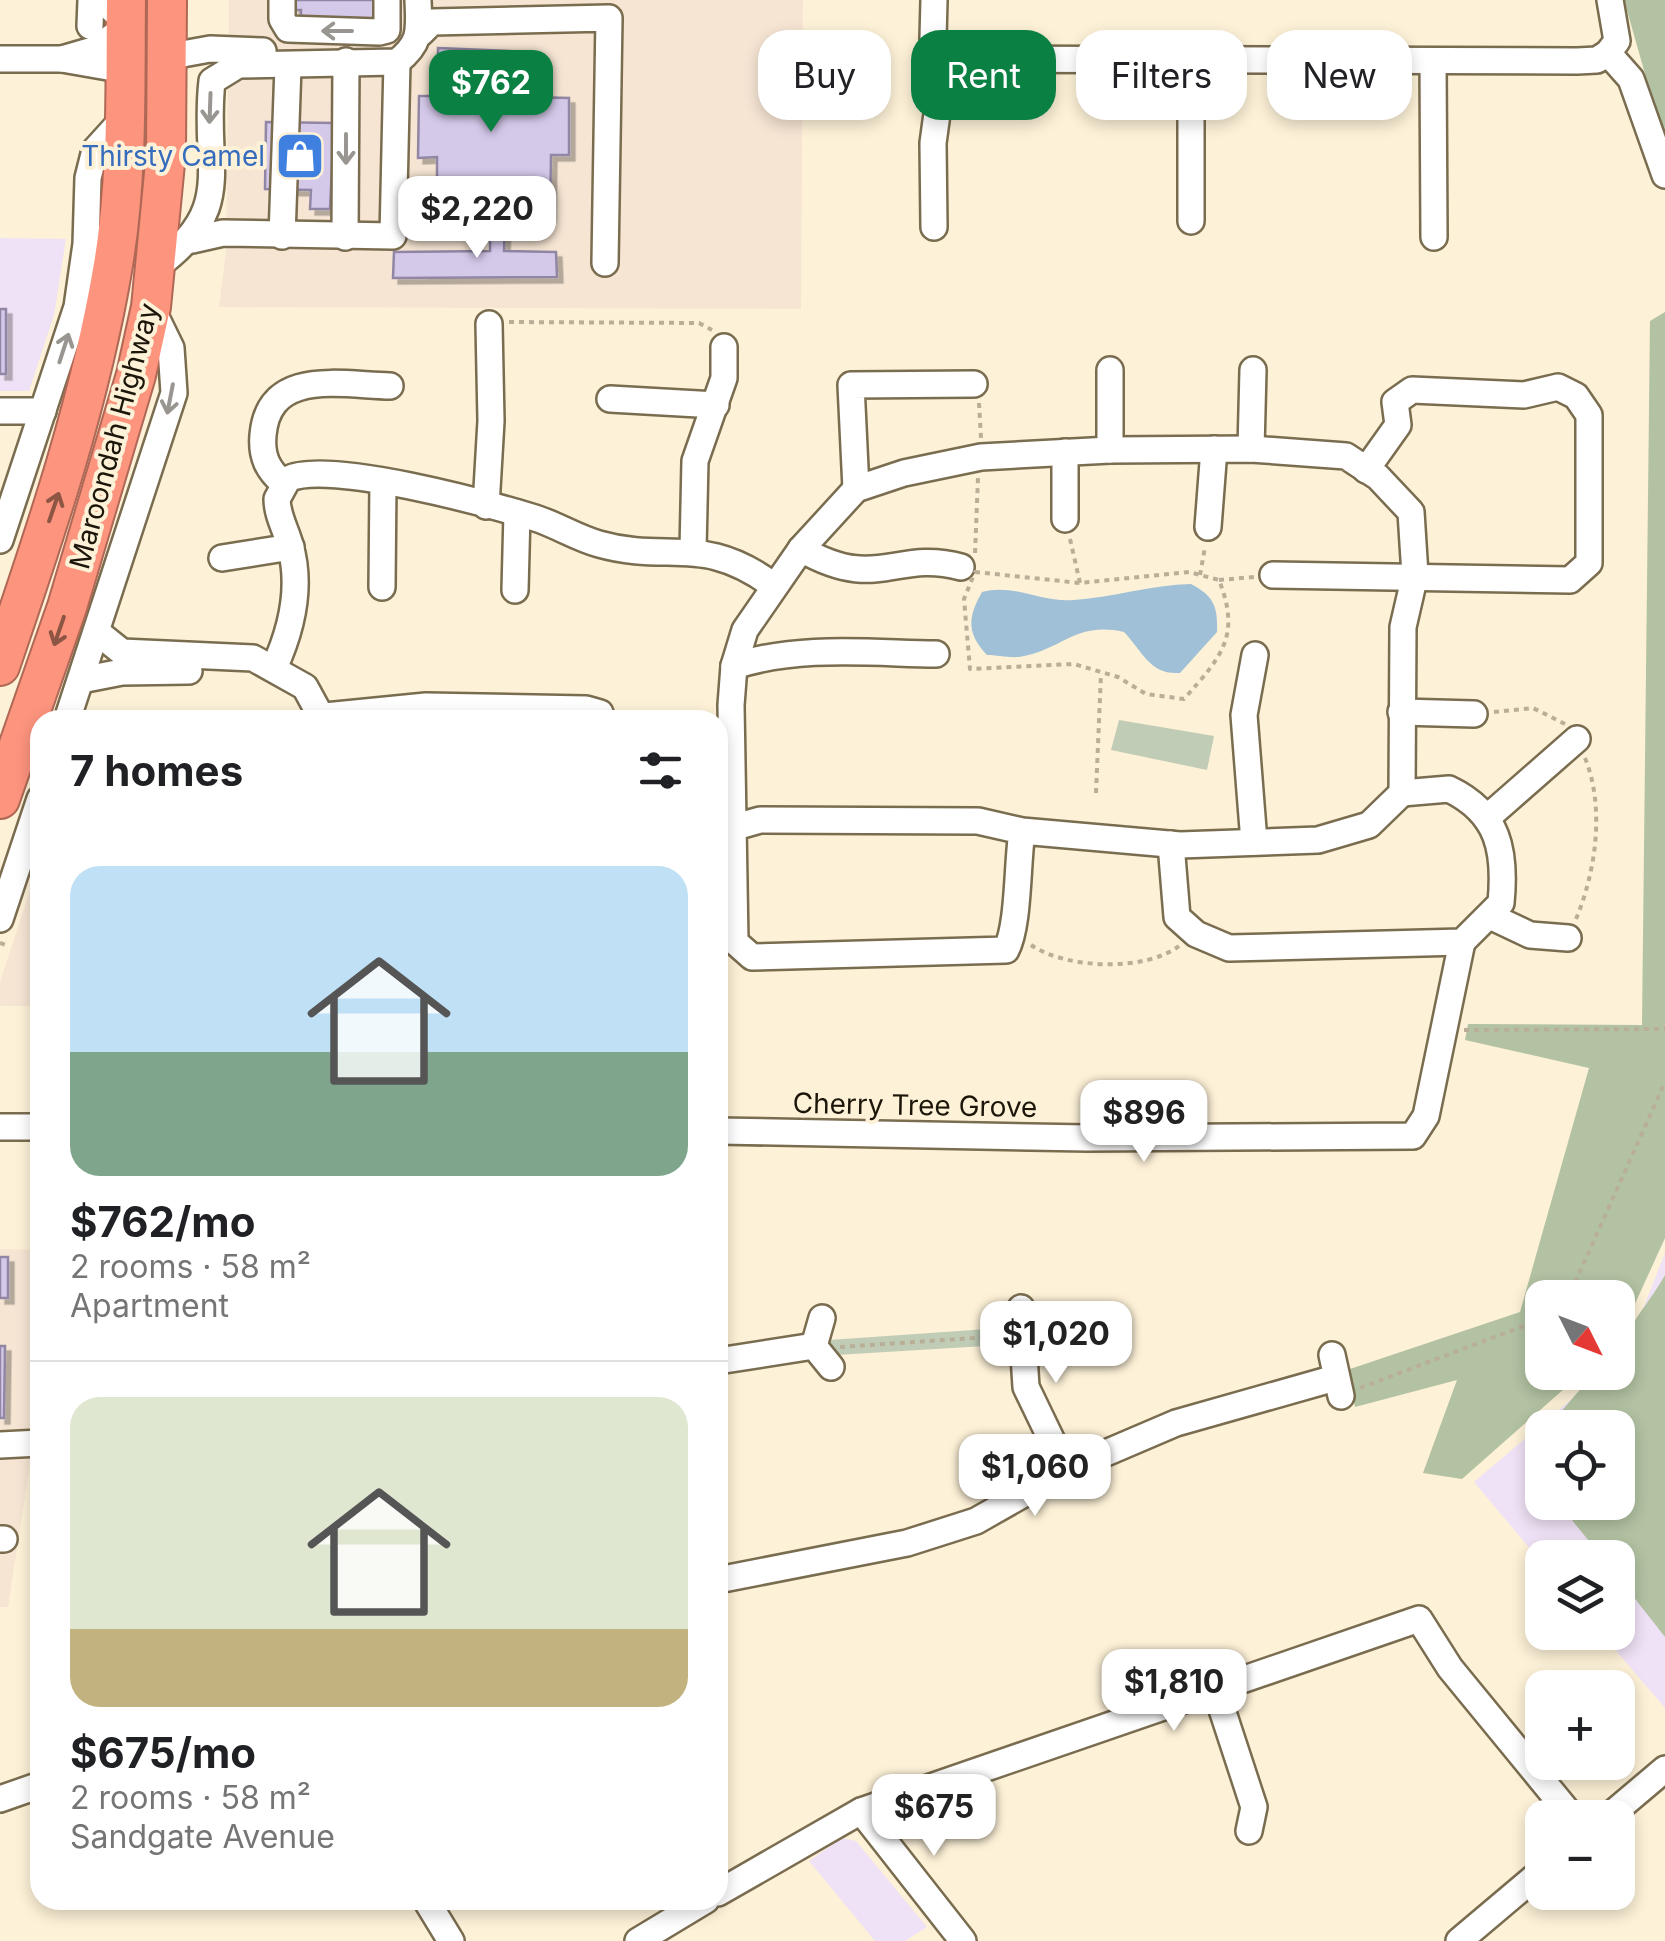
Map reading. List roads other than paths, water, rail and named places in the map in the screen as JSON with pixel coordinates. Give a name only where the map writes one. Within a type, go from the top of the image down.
[{"type":"highway","name":"Maroondah Highway","points":[[0,799],[8,747],[72,590],[136,375],[151,306],[166,153],[167,0]]},
{"type":"highway","name":"Maroondah Highway","points":[[0,666],[61,488],[90,384],[114,263],[126,117],[125,70],[114,15]]},
{"type":"highway","points":[[125,70],[166,57]]},
{"type":"street","points":[[62,59],[94,50],[114,15],[91,0]]},
{"type":"street","points":[[282,0],[283,24],[288,29],[379,32],[387,30],[387,0]]},
{"type":"street","points":[[156,267],[192,240],[209,212],[212,81],[238,65],[397,62],[414,48],[420,33],[418,0]]},
{"type":"street","points":[[933,30],[934,0]]},
{"type":"street","points":[[1247,58],[1597,60],[1617,41],[1610,0]]},
{"type":"street","points":[[420,33],[432,22],[609,18],[605,263]]},
{"type":"street","points":[[166,57],[210,49],[331,52],[346,60]]},
{"type":"street","points":[[1608,53],[1631,78],[1665,175]]},
{"type":"street","points":[[0,58],[62,59],[125,70]]},
{"type":"street","points":[[345,237],[346,60]]},
{"type":"street","points":[[1433,61],[1434,237]]},
{"type":"street","points":[[192,240],[223,233],[393,236],[397,62]]},
{"type":"street","points":[[290,236],[295,66]]},
{"type":"street","points":[[0,540],[77,307],[86,244],[88,178],[95,150],[126,117]]},
{"type":"street","points":[[934,227],[936,120]]},
{"type":"street","points":[[1191,120],[1191,221]]},
{"type":"street","points":[[71,710],[174,393],[171,348],[151,306]]},
{"type":"street","points":[[486,506],[492,421],[489,324]]},
{"type":"street","points":[[693,550],[695,461],[724,378],[724,348]]},
{"type":"street","points":[[1110,370],[1110,450]]},
{"type":"street","points":[[1252,449],[1253,370]]},
{"type":"street","points":[[856,489],[851,385],[974,384]]},
{"type":"street","points":[[283,484],[270,471],[262,450],[269,408],[279,395],[291,387],[308,385],[390,386]]},
{"type":"street","points":[[1274,576],[1570,580],[1589,563],[1588,415],[1576,396],[1558,387],[1524,395],[1412,390],[1395,402],[1398,425],[1366,470]]},
{"type":"street","points":[[610,399],[716,405]]},
{"type":"street","points":[[0,411],[43,411]]},
{"type":"street","points":[[1208,527],[1214,449]]},
{"type":"street","points":[[728,765],[734,666],[745,630],[802,549],[856,489],[981,457],[1110,450],[1252,449],[1346,456],[1411,512],[1415,575],[1402,628],[1402,793]]},
{"type":"street","points":[[1065,452],[1065,520]]},
{"type":"street","points":[[274,668],[293,614],[291,546],[276,506],[283,484],[305,474],[359,476],[517,513],[598,544],[634,550],[693,550],[734,561],[774,586]]},
{"type":"street","points":[[382,587],[384,482]]},
{"type":"street","points":[[515,590],[517,513]]},
{"type":"street","points":[[222,558],[291,546]]},
{"type":"street","points":[[802,549],[833,567],[866,572],[931,559],[970,564]]},
{"type":"street","points":[[97,632],[122,652],[253,658],[304,687],[319,710]]},
{"type":"street","points":[[734,666],[768,655],[936,654]]},
{"type":"street","points":[[1254,842],[1244,715],[1255,655]]},
{"type":"street","points":[[81,680],[122,672],[274,668]]},
{"type":"street","points":[[392,710],[426,706],[589,710]]},
{"type":"street","points":[[1401,712],[1474,714]]},
{"type":"street","points":[[1488,817],[1577,739]]},
{"type":"street","points":[[728,830],[760,820],[978,821],[1022,831],[1172,844],[1318,840],[1369,825],[1402,793],[1448,789],[1488,817],[1500,839],[1504,876],[1501,903],[1462,942],[1393,940],[1229,948],[1196,934],[1177,917],[1172,844]]},
{"type":"street","points":[[0,917],[30,831]]},
{"type":"street","points":[[728,871],[735,942],[752,957],[1006,950],[1015,934],[1014,875],[1022,831]]},
{"type":"street","points":[[0,853],[27,840]]},
{"type":"street","points":[[1492,916],[1530,935],[1568,938]]},
{"type":"street","name":"Cherry Tree Grove","points":[[728,1131],[1086,1138],[1413,1136],[1426,1116],[1462,942]]},
{"type":"street","points":[[0,1126],[30,1127]]},
{"type":"street","points":[[1021,1308],[1026,1387],[1066,1470]]},
{"type":"street","points":[[728,1361],[822,1357],[822,1318]]},
{"type":"street","points":[[728,1578],[908,1543],[976,1521],[1066,1470],[1176,1423],[1336,1376]]},
{"type":"street","points":[[0,1445],[30,1444]]},
{"type":"street","points":[[728,1887],[861,1811],[1419,1619],[1450,1668],[1559,1800]]},
{"type":"street","points":[[1216,1692],[1254,1807],[1249,1831]]},
{"type":"street","points":[[1629,1800],[1665,1770]]},
{"type":"street","points":[[0,1799],[30,1789]]},
{"type":"street","points":[[861,1811],[963,1941]]},
{"type":"street","points":[[1459,1941],[1525,1886]]},
{"type":"street","points":[[432,1910],[451,1941]]},
{"type":"street","points":[[638,1941],[689,1910]]},
{"type":"water","points":[[1191,584],[1213,603],[1217,632],[1180,673],[1154,666],[1124,632],[1093,630],[1034,654],[1015,657],[987,655],[972,632],[974,609],[982,592],[1005,590],[1074,600]]},
{"type":"place","name":"Thirsty Camel","points":[[300,156]]}]
